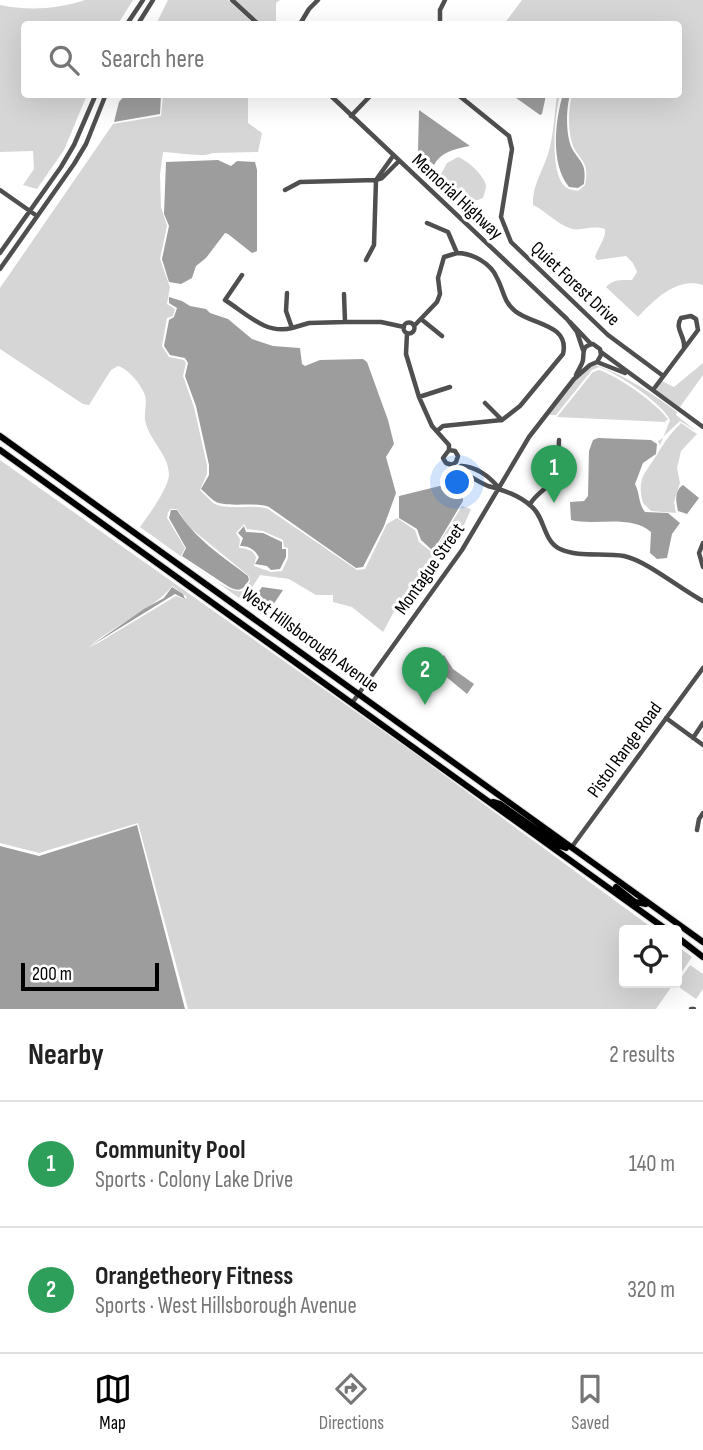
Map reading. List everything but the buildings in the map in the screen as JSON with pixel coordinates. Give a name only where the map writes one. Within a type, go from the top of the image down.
[{"type":"main road","name":"West Hillsborough Avenue","points":[[0,436],[570,849],[703,942]]},
{"type":"main road","name":"West Hillsborough Avenue","points":[[0,450],[660,925]]},
{"type":"main road","points":[[485,799],[500,804],[560,846],[570,849]]},
{"type":"main road","points":[[569,858],[574,857],[635,902],[651,906]]},
{"type":"main road","points":[[682,941],[703,957]]},
{"type":"street","points":[[129,21],[143,0]]},
{"type":"street","points":[[140,21],[153,0]]},
{"type":"street","points":[[232,0],[255,21]]},
{"type":"street","points":[[302,21],[318,0]]},
{"type":"street","points":[[440,21],[440,10],[445,0]]},
{"type":"street","points":[[0,253],[74,145],[94,98]]},
{"type":"street","points":[[0,269],[74,164],[86,144],[104,98]]},
{"type":"street","name":"Memorial Highway","points":[[333,98],[567,319],[578,332],[583,350]]},
{"type":"street","points":[[351,116],[368,98]]},
{"type":"street","name":"Quiet Forest Drive","points":[[462,98],[509,136],[512,149],[501,217],[511,242],[608,335],[662,375]]},
{"type":"street","points":[[366,260],[374,245],[376,180],[393,156]]},
{"type":"street","points":[[285,190],[300,182],[376,180],[382,178],[399,161]]},
{"type":"street","points":[[0,190],[37,216]]},
{"type":"street","points":[[427,223],[448,232],[457,253]]},
{"type":"street","points":[[407,333],[414,331],[414,326],[437,302],[440,294],[438,278],[444,257],[469,253],[486,264],[497,276],[506,302],[520,315],[547,326],[563,339],[565,345],[563,354],[520,406],[502,421],[443,426],[436,430]]},
{"type":"street","points":[[242,275],[225,300],[278,332],[309,323],[381,322],[404,327],[410,323],[414,326]]},
{"type":"street","points":[[287,293],[286,311],[292,328]]},
{"type":"street","points":[[344,295],[345,322]]},
{"type":"street","points":[[653,390],[698,330],[696,319],[691,316],[681,318],[678,322],[684,347]]},
{"type":"street","points":[[421,319],[442,336]]},
{"type":"street","name":"Memorial Highway","points":[[567,319],[601,352]]},
{"type":"street","points":[[404,327],[407,333],[406,354],[419,397],[432,426],[449,446],[443,458],[446,463],[452,465],[458,456],[455,451],[449,450]]},
{"type":"street","points":[[583,350],[591,344]]},
{"type":"street","name":"Montague Street","points":[[574,379],[582,361],[583,350]]},
{"type":"street","points":[[628,374],[597,362],[601,352],[703,427]]},
{"type":"street","name":"Montague Street","points":[[351,703],[462,550],[529,437],[574,379],[597,362]]},
{"type":"street","points":[[419,397],[450,387]]},
{"type":"street","points":[[485,403],[502,421]]},
{"type":"street","points":[[489,422],[495,411]]},
{"type":"street","points":[[530,504],[540,490],[555,479],[559,440]]},
{"type":"street","points":[[456,462],[462,466],[464,473],[487,486],[499,487],[530,504],[537,512],[551,542],[558,548],[567,552],[632,559],[703,601]]},
{"type":"street","points":[[703,543],[699,554],[703,567]]},
{"type":"street","name":"Pistol Range Road","points":[[570,849],[703,668]]},
{"type":"street","points":[[666,718],[703,745]]},
{"type":"street","points":[[692,737],[703,723]]},
{"type":"street","points":[[697,830],[703,813]]},
{"type":"shaded area","points":[[85,0],[133,0],[120,21],[21,21],[21,98],[86,98],[64,150],[37,189],[23,185],[34,169],[33,151],[0,152],[0,5],[43,8]]},
{"type":"shaded area","points":[[168,0],[228,0],[251,21],[158,21]]},
{"type":"shaded area","points":[[235,0],[280,0],[276,3],[276,21],[258,21]]},
{"type":"shaded area","points":[[522,0],[703,0],[703,285],[693,283],[675,287],[659,297],[638,317],[606,287],[615,281],[632,280],[637,272],[626,256],[597,260],[595,257],[605,229],[572,229],[533,205],[535,186],[551,142],[557,98],[559,98],[554,144],[557,171],[567,188],[578,191],[585,185],[586,173],[569,130],[572,98],[682,98],[682,21],[506,21]]},
{"type":"shaded area","points":[[122,98],[161,98],[160,114],[114,122]]},
{"type":"shaded area","points":[[163,98],[248,98],[248,123],[262,133],[258,152],[202,155],[163,152],[160,175],[161,207],[167,226],[160,259],[170,287],[167,304],[175,309],[173,316],[167,318],[162,346],[169,357],[184,360],[186,363],[183,376],[194,407],[207,465],[207,474],[200,490],[217,505],[268,509],[357,570],[365,569],[387,524],[397,518],[415,530],[419,542],[433,553],[462,506],[471,509],[464,525],[440,552],[427,575],[396,608],[383,632],[352,607],[333,602],[333,595],[316,595],[289,579],[260,575],[246,597],[242,594],[239,598],[214,580],[236,591],[243,591],[250,581],[249,576],[189,527],[177,509],[171,509],[167,518],[185,548],[181,556],[192,564],[140,527],[161,495],[169,475],[166,461],[147,428],[145,396],[137,381],[118,366],[111,370],[89,405],[83,404],[0,349],[0,288],[113,124],[161,116]],"holes":[[[244,524],[247,529],[263,531],[283,540],[284,547],[288,548],[288,558],[282,571],[271,572],[254,566],[256,557],[249,550],[239,548],[240,539],[236,533]]]},
{"type":"shaded area","points":[[516,98],[545,98],[540,115]]},
{"type":"shaded area","points":[[562,98],[570,98],[567,116],[569,140],[584,169],[584,184],[578,188],[569,187],[559,167],[556,142]]},
{"type":"shaded area","points":[[419,110],[470,146],[445,154],[434,165],[418,151]]},
{"type":"shaded area","points":[[458,157],[471,165],[485,182],[483,198],[461,201],[446,191],[440,176],[447,163]]},
{"type":"shaded area","points":[[218,160],[231,166],[237,161],[255,162],[257,251],[252,253],[225,233],[206,258],[196,266],[192,278],[181,284],[169,282],[162,259],[169,226],[164,214],[166,162]]},
{"type":"shaded area","points":[[169,297],[228,319],[252,339],[273,346],[300,348],[302,364],[305,366],[320,360],[363,359],[367,362],[394,444],[386,457],[396,493],[384,526],[363,567],[356,568],[269,507],[218,503],[201,489],[209,475],[209,465],[196,406],[185,376],[188,363],[185,358],[170,355],[164,346],[169,320],[174,317],[177,308],[169,303]]},
{"type":"shaded area","points":[[703,363],[703,375],[680,407],[656,390],[662,381],[674,387]]},
{"type":"shaded area","points":[[596,365],[618,374],[648,392],[677,412],[676,415],[696,431],[680,421],[664,436],[660,445],[658,441],[663,438],[670,420],[665,413],[638,389],[599,367],[592,370],[556,415],[549,415],[576,379]]},
{"type":"shaded area","points":[[599,370],[636,391],[668,419],[665,422],[557,417],[593,372]]},
{"type":"shaded area","points":[[681,423],[697,434],[681,451],[677,468],[680,483],[674,502],[676,513],[651,511],[643,503],[642,481],[666,441]]},
{"type":"shaded area","points":[[593,440],[651,440],[657,444],[656,454],[643,463],[635,484],[645,512],[668,513],[680,523],[672,534],[667,558],[657,559],[650,553],[651,532],[633,523],[571,520],[570,502],[584,501],[588,496],[589,451]]},
{"type":"shaded area","points":[[0,460],[417,755],[648,925],[619,925],[619,988],[671,988],[656,1009],[188,1009],[138,823],[39,853],[0,843]],"holes":[[[172,586],[187,597],[185,599],[176,596],[89,647],[156,602]]]},
{"type":"shaded area","points":[[452,483],[462,485],[463,501],[433,551],[421,540],[417,529],[399,518],[399,496]]},
{"type":"shaded area","points":[[683,485],[699,498],[687,514],[678,511],[677,504],[677,493]]},
{"type":"shaded area","points":[[171,510],[177,510],[201,538],[248,576],[249,580],[243,588],[239,590],[229,587],[182,556],[186,548],[169,518]]},
{"type":"shaded area","points":[[244,526],[246,532],[263,533],[282,542],[286,557],[280,569],[271,570],[267,566],[255,564],[259,557],[255,552],[249,547],[240,546],[243,538],[238,533]]},
{"type":"shaded area","points":[[172,587],[183,594],[185,599],[175,594],[89,647],[164,598]]},
{"type":"shaded area","points":[[262,587],[283,590],[267,614],[252,601]]},
{"type":"shaded area","points":[[444,655],[453,669],[474,684],[467,694],[438,670],[441,665],[437,661]]},
{"type":"shaded area","points":[[137,825],[185,1009],[0,1009],[0,846],[39,856]]},
{"type":"shaded area","points":[[682,950],[692,957],[682,972]]},
{"type":"shaded area","points":[[690,965],[703,974],[703,989],[696,999],[680,988],[682,976]]},
{"type":"place","name":"Community Pool","points":[[554,503]]},
{"type":"place","name":"Orangetheory Fitness","points":[[425,705]]}]
